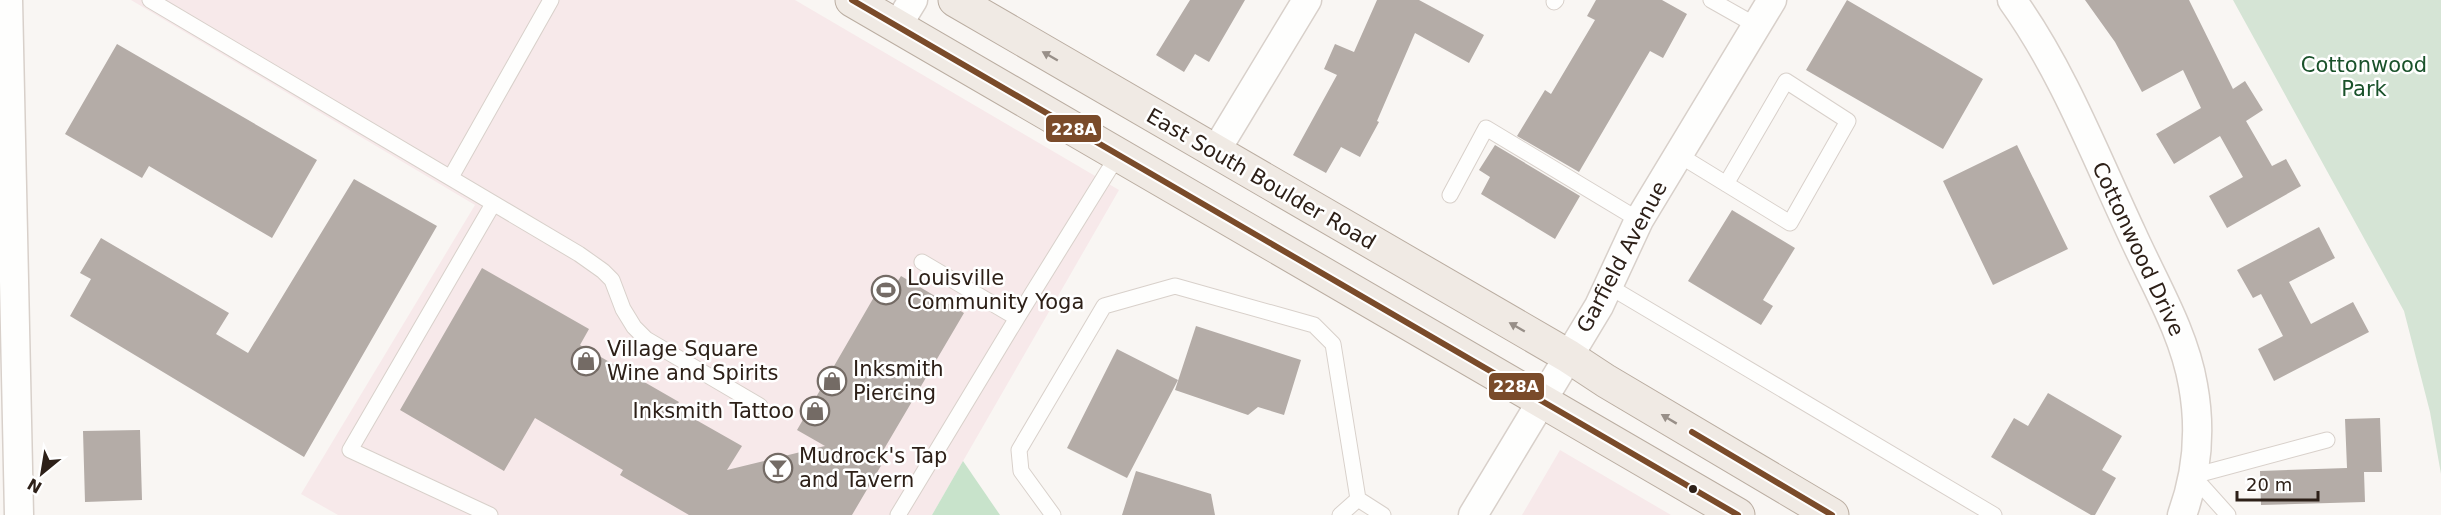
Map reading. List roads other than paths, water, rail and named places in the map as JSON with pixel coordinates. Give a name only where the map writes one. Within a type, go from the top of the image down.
[{"type":"main road","points":[[852,0],[905,13],[1118,155],[1738,515]]},
{"type":"main road","name":"East South Boulder Road","points":[[955,0],[1568,356],[1606,381],[1832,515]]},
{"type":"street","points":[[8,0],[5,72],[19,515]]},
{"type":"street","points":[[1215,152],[1307,0]]},
{"type":"street","name":"Garfield Avenue","points":[[1473,515],[1610,287],[1639,220],[1772,0]]},
{"type":"street","name":"Cottonwood Drive","points":[[2012,0],[2027,21],[2063,85],[2178,333],[2193,384],[2197,445],[2193,476],[2182,515]]},
{"type":"lane","points":[[150,0],[579,254],[612,280],[623,309],[634,327],[646,339],[760,406]]},
{"type":"lane","points":[[452,177],[551,0]]},
{"type":"lane","points":[[1711,0],[1757,26]]},
{"type":"lane","points":[[1679,155],[1726,184],[1790,222],[1848,121],[1786,81],[1726,184]]},
{"type":"lane","points":[[1450,195],[1486,128],[1639,220]]},
{"type":"lane","points":[[898,515],[1118,155]]},
{"type":"lane","points":[[490,515],[350,450],[494,204]]},
{"type":"lane","points":[[922,262],[1017,318]]},
{"type":"lane","points":[[1053,515],[1021,471],[1019,450],[1104,306],[1175,286],[1314,325],[1333,344],[1358,499],[1383,515]]},
{"type":"lane","points":[[1610,287],[1994,515]]},
{"type":"lane","points":[[2228,515],[2193,476],[2326,440]]},
{"type":"lane","points":[[1340,515],[1358,499]]},
{"type":"place","name":"Louisville Community Yoga","points":[[886,290]]},
{"type":"place","name":"Village Square Wine and Spirits","points":[[586,361]]},
{"type":"place","name":"Inksmith Piercing","points":[[832,381]]},
{"type":"place","name":"Inksmith Tattoo","points":[[815,411]]},
{"type":"place","name":"Mudrock's Tap and Tavern","points":[[778,468]]},
{"type":"park label","name":"Cottonwood Park","points":[[2364,77]]}]
